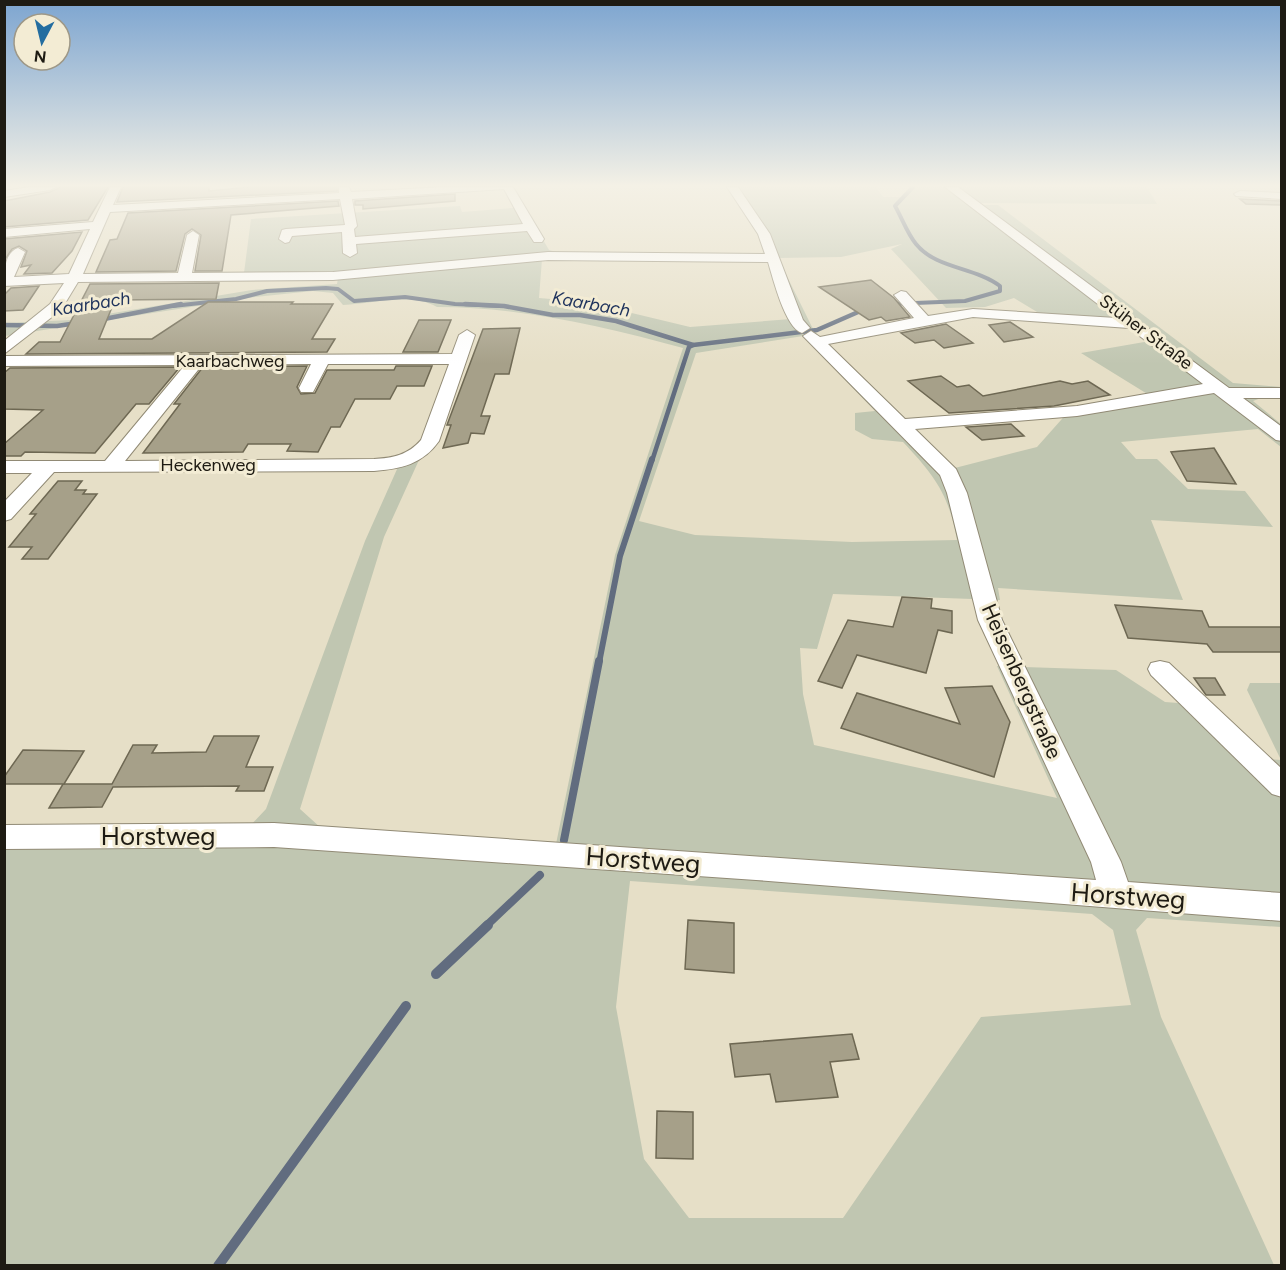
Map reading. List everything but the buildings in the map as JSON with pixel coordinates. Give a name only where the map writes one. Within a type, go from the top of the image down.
[{"type":"street","points":[[4,349],[56,307],[74,278],[88,246]]},
{"type":"street","points":[[184,277],[191,246]]},
{"type":"street","points":[[542,246],[548,256]]},
{"type":"street","name":"Heisenbergstraße","points":[[768,246],[796,321],[949,473],[957,493],[990,620],[1106,862],[1117,895]]},
{"type":"street","name":"Stüher Straße","points":[[1030,246],[1281,436]]},
{"type":"street","points":[[18,252],[5,282],[74,278],[333,276],[548,256],[772,258]]},
{"type":"street","points":[[906,301],[924,320]]},
{"type":"street","points":[[810,336],[973,313],[1134,324]]},
{"type":"street","points":[[456,359],[467,335]]},
{"type":"street","name":"Kaarbachweg","points":[[4,361],[456,359]]},
{"type":"street","name":"Heckenweg","points":[[4,467],[335,465],[384,464],[411,459],[430,441],[456,359]]},
{"type":"street","points":[[307,388],[322,360]]},
{"type":"street","points":[[111,466],[198,361]]},
{"type":"street","points":[[902,425],[989,416],[1077,411],[1222,390],[1281,393]]},
{"type":"street","points":[[4,515],[48,467]]},
{"type":"street","points":[[1160,669],[1281,786]]},
{"type":"street","name":"Horstweg","points":[[4,837],[274,835],[756,867],[1281,907]]},
{"type":"green space","points":[[247,246],[547,246],[549,250],[560,253],[759,254],[765,252],[763,246],[891,246],[841,257],[778,258],[812,327],[820,338],[951,469],[1037,447],[1069,411],[1149,395],[1081,353],[1150,341],[1128,323],[1052,321],[1014,298],[985,307],[946,308],[891,249],[897,246],[1052,246],[1233,383],[1281,387],[1281,397],[1261,398],[1253,401],[1281,424],[1281,447],[1258,429],[1121,442],[1136,459],[1157,459],[1188,489],[1245,491],[1273,527],[1151,520],[1183,600],[998,588],[1000,600],[833,594],[817,649],[800,648],[803,694],[814,745],[1057,798],[997,666],[1116,670],[1165,702],[1192,704],[1243,757],[1281,760],[1281,927],[1147,918],[1136,930],[1161,1017],[1274,1265],[5,1265],[4,827],[249,827],[266,809],[365,541],[398,467],[419,460],[384,537],[300,809],[321,828],[556,844],[615,555],[683,348],[592,325],[530,314],[437,307],[415,300],[343,305],[333,293],[313,291],[255,297],[5,336],[5,323],[71,320],[252,290],[337,284],[338,278],[244,273]],"holes":[[[542,259],[761,259],[769,262],[791,319],[690,327],[586,302],[539,298]],[[803,336],[875,411],[855,413],[855,430],[872,439],[903,442],[932,475],[945,497],[957,540],[852,542],[695,535],[639,521],[696,353]],[[630,881],[1092,914],[1113,930],[1131,1005],[981,1017],[843,1218],[689,1218],[644,1159],[616,1007]]]},
{"type":"green space","points":[[1250,683],[1281,683],[1281,760],[1247,690]]},
{"type":"waterway","name":"Kaarbach","points":[[890,304],[965,301],[1000,291],[1000,286],[990,280],[934,258],[918,246]]},
{"type":"waterway","name":"Kaarbach","points":[[173,306],[236,299],[267,291],[326,288],[338,289],[354,301],[405,297],[455,304],[501,306]]},
{"type":"waterway","name":"Kaarbach","points":[[99,320],[181,304]]},
{"type":"waterway","name":"Kaarbach","points":[[465,304],[504,306],[553,315],[580,315],[616,321],[693,345]]},
{"type":"waterway","name":"Kaarbach","points":[[693,345],[817,330],[865,309]]},
{"type":"waterway","name":"Kaarbach","points":[[4,325],[57,326],[77,323]]},
{"type":"waterway","points":[[652,461],[689,347],[693,345]]},
{"type":"waterway","points":[[599,663],[620,556],[652,459]]},
{"type":"waterway","points":[[564,840],[599,661]]},
{"type":"waterway","points":[[486,926],[540,875]]},
{"type":"waterway","points":[[436,974],[488,925]]},
{"type":"waterway","points":[[218,1266],[406,1006]]}]
